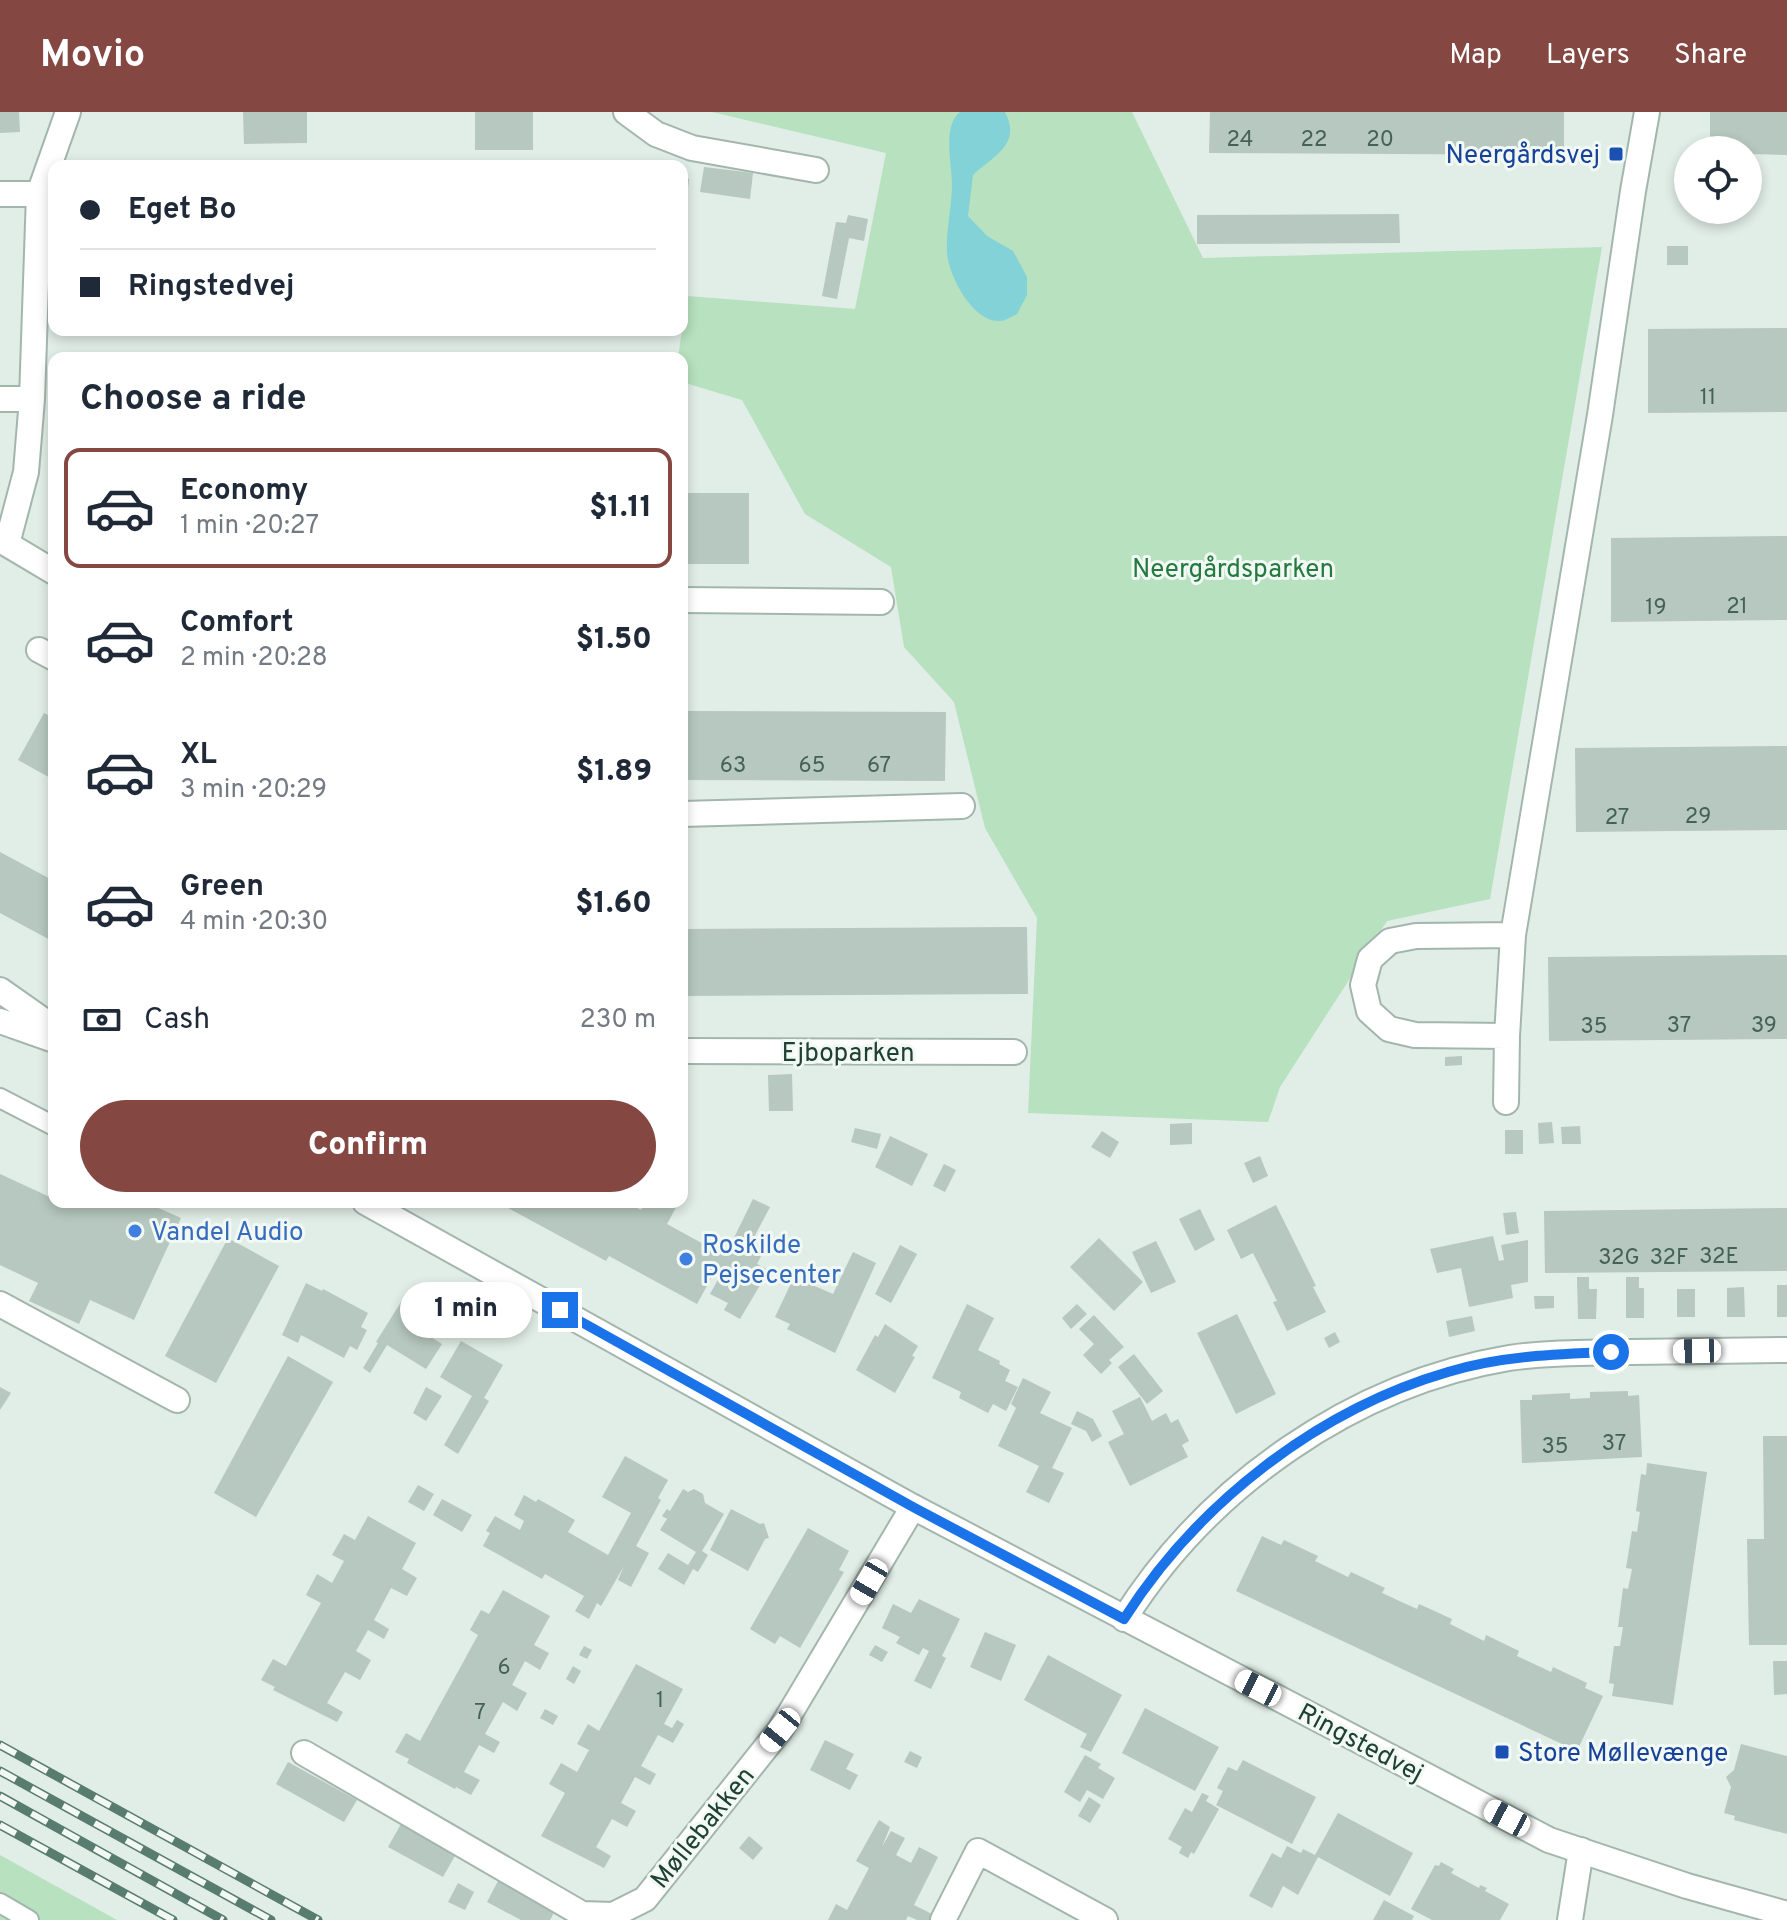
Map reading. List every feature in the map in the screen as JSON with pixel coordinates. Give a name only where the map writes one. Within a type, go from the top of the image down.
[{"type":"street","points":[[51,160],[68,112]]},
{"type":"street","points":[[626,112],[656,134],[692,148],[816,170]]},
{"type":"street","points":[[1506,1102],[1513,935],[1647,112]]},
{"type":"street","points":[[48,169],[39,194],[32,399],[26,472],[3,548],[48,569]]},
{"type":"street","points":[[0,194],[39,194]]},
{"type":"street","points":[[0,399],[32,399]]},
{"type":"street","points":[[688,600],[881,602]]},
{"type":"street","points":[[688,814],[962,806]]},
{"type":"street","points":[[1507,1036],[1415,1035],[1389,1029],[1369,1011],[1363,985],[1370,959],[1390,941],[1416,936],[1513,935]]},
{"type":"street","points":[[0,990],[48,1024]]},
{"type":"street","points":[[0,1021],[48,1038]]},
{"type":"street","name":"Ejboparken","points":[[688,1051],[1014,1052]]},
{"type":"street","name":"Ringstedvej","points":[[376,1208],[913,1507],[1549,1840],[1687,1886],[1787,1914]]},
{"type":"street","points":[[0,1304],[177,1400]]},
{"type":"street","points":[[1124,1619],[1163,1563],[1233,1494],[1305,1439],[1384,1395],[1448,1371],[1510,1358],[1583,1353],[1787,1350]]},
{"type":"street","name":"Møllebakken","points":[[304,1753],[582,1914],[613,1915],[645,1899],[780,1730],[913,1507]]},
{"type":"street","points":[[1570,1920],[1581,1850]]},
{"type":"street","points":[[943,1920],[978,1851],[1105,1920]]},
{"type":"lane","points":[[0,1098],[48,1123]]},
{"type":"lane","points":[[0,1903],[29,1920]]},
{"type":"green space","name":"Neergårdsparken","points":[[712,112],[1132,112],[1203,258],[1602,247],[1490,899],[1387,921],[1280,1087],[1268,1122],[1028,1113],[1037,918],[985,828],[954,702],[904,647],[891,567],[805,514],[742,400],[688,384],[688,352],[679,352],[681,336],[688,336],[688,296],[855,309],[886,153]]},
{"type":"green space","points":[[0,1855],[117,1920],[0,1920]]},
{"type":"water","points":[[960,112],[1005,112],[1009,123],[1010,133],[1003,149],[973,175],[968,216],[987,236],[1013,251],[1027,277],[1027,295],[1017,314],[1002,321],[990,320],[972,306],[957,284],[948,262],[952,184],[949,146],[951,126]]},
{"type":"building","points":[[0,112],[19,112],[20,132],[0,133]]},
{"type":"building","points":[[243,112],[307,112],[307,143],[244,144]]},
{"type":"building","points":[[475,112],[533,112],[533,150],[475,150]]},
{"type":"building","points":[[1210,112],[1564,112],[1564,155],[1209,153]]},
{"type":"building","points":[[1710,112],[1787,112],[1787,155],[1762,154],[1762,136],[1710,136]]},
{"type":"building","points":[[704,167],[753,173],[750,199],[700,192]]},
{"type":"building","points":[[1399,214],[1400,243],[1197,244],[1197,215]]},
{"type":"building","points":[[848,215],[868,219],[864,241],[849,238],[837,299],[822,296],[836,222],[846,223]]},
{"type":"building","points":[[1667,246],[1688,246],[1688,265],[1667,265]]},
{"type":"building","points":[[1787,328],[1787,412],[1648,413],[1648,329]]},
{"type":"building","points":[[688,493],[749,493],[749,564],[688,564]]},
{"type":"building","points":[[1787,536],[1787,620],[1611,622],[1611,538]]},
{"type":"building","points":[[688,711],[946,712],[945,781],[688,780]]},
{"type":"building","points":[[44,713],[48,715],[48,777],[18,760]]},
{"type":"building","points":[[1787,746],[1787,830],[1576,832],[1575,748]]},
{"type":"building","points":[[0,852],[48,878],[48,939],[0,913]]},
{"type":"building","points":[[1027,927],[1028,994],[688,996],[688,929]]},
{"type":"building","points":[[1787,955],[1787,1039],[1549,1041],[1548,957]]},
{"type":"building","points":[[1462,1056],[1462,1065],[1445,1066],[1445,1057]]},
{"type":"building","points":[[792,1074],[793,1111],[769,1111],[768,1075]]},
{"type":"building","points":[[1552,1122],[1554,1143],[1539,1144],[1538,1123]]},
{"type":"building","points":[[1192,1123],[1192,1144],[1170,1145],[1170,1124]]},
{"type":"building","points":[[1580,1126],[1581,1144],[1562,1144],[1561,1127]]},
{"type":"building","points":[[855,1128],[881,1134],[877,1149],[851,1142]]},
{"type":"building","points":[[1505,1130],[1523,1130],[1523,1154],[1505,1154]]},
{"type":"building","points":[[1102,1131],[1119,1142],[1110,1158],[1091,1147]]},
{"type":"building","points":[[890,1136],[928,1154],[912,1186],[875,1167]]},
{"type":"building","points":[[1260,1156],[1268,1176],[1253,1183],[1244,1163]]},
{"type":"building","points":[[944,1164],[956,1170],[945,1192],[933,1186]]},
{"type":"building","points":[[0,1174],[48,1196],[48,1208],[158,1208],[181,1218],[134,1320],[90,1300],[79,1324],[29,1301],[38,1283],[0,1265]]},
{"type":"building","name":"Roskilde Pejsecenter","points":[[753,1199],[770,1207],[751,1243],[764,1250],[757,1264],[769,1270],[740,1319],[724,1310],[728,1303],[710,1294],[720,1276],[714,1273],[697,1304],[609,1256],[606,1261],[508,1208],[676,1208],[667,1224],[725,1256]]},
{"type":"building","points":[[1276,1205],[1326,1312],[1287,1331],[1273,1302],[1277,1301],[1253,1253],[1241,1259],[1227,1230]]},
{"type":"building","points":[[1787,1208],[1787,1271],[1545,1273],[1544,1211]]},
{"type":"building","points":[[1200,1209],[1215,1240],[1195,1251],[1179,1219]]},
{"type":"building","points":[[1516,1212],[1519,1233],[1506,1235],[1503,1213]]},
{"type":"building","points":[[1493,1236],[1499,1261],[1504,1260],[1501,1245],[1528,1240],[1528,1282],[1511,1285],[1513,1298],[1469,1307],[1461,1268],[1437,1273],[1430,1249]]},
{"type":"building","points":[[228,1238],[279,1266],[216,1383],[165,1356]]},
{"type":"building","points":[[1099,1238],[1143,1282],[1114,1311],[1070,1267]]},
{"type":"building","points":[[1156,1241],[1176,1282],[1151,1293],[1132,1252]]},
{"type":"building","points":[[900,1245],[917,1254],[891,1303],[875,1294]]},
{"type":"building","points":[[853,1252],[876,1263],[835,1353],[787,1329],[790,1324],[775,1317],[794,1277],[833,1294]]},
{"type":"building","points":[[1577,1277],[1589,1277],[1589,1289],[1597,1289],[1596,1319],[1578,1319]]},
{"type":"building","points":[[1626,1277],[1639,1277],[1639,1288],[1644,1288],[1644,1318],[1626,1318]]},
{"type":"building","points":[[306,1283],[368,1313],[361,1327],[367,1330],[357,1350],[350,1346],[344,1358],[301,1335],[298,1343],[282,1335]]},
{"type":"building","points":[[1777,1285],[1787,1285],[1787,1317],[1777,1317]]},
{"type":"building","points":[[1744,1287],[1745,1317],[1727,1317],[1727,1288]]},
{"type":"building","points":[[1677,1289],[1695,1289],[1695,1317],[1677,1317]]},
{"type":"building","points":[[1534,1296],[1554,1296],[1554,1308],[1535,1309]]},
{"type":"building","points":[[401,1302],[438,1325],[431,1337],[442,1344],[426,1369],[387,1345],[370,1373],[363,1368]]},
{"type":"building","points":[[967,1304],[994,1318],[978,1350],[1010,1370],[1005,1381],[1018,1387],[1006,1411],[993,1404],[988,1413],[959,1398],[961,1392],[932,1378]]},
{"type":"building","points":[[1077,1304],[1087,1314],[1071,1329],[1062,1318]]},
{"type":"building","points":[[1237,1314],[1276,1394],[1236,1414],[1197,1333]]},
{"type":"building","points":[[1094,1315],[1124,1347],[1109,1360],[1112,1363],[1101,1374],[1083,1355],[1094,1344],[1079,1329]]},
{"type":"building","points":[[1472,1316],[1475,1331],[1449,1337],[1446,1321]]},
{"type":"building","points":[[885,1324],[918,1346],[895,1393],[856,1370],[875,1335],[878,1337]]},
{"type":"building","points":[[1335,1332],[1340,1342],[1329,1348],[1324,1338]]},
{"type":"building","points":[[461,1341],[503,1365],[484,1398],[489,1401],[458,1454],[444,1445],[472,1396],[440,1377]]},
{"type":"building","points":[[1134,1354],[1163,1391],[1147,1404],[1118,1367]]},
{"type":"building","points":[[288,1356],[333,1382],[256,1517],[214,1493]]},
{"type":"building","points":[[1023,1378],[1051,1392],[1040,1413],[1072,1428],[1052,1468],[1064,1473],[1049,1503],[1026,1492],[1039,1466],[998,1446],[1016,1408],[1011,1404]]},
{"type":"building","points":[[0,1387],[11,1393],[0,1410]]},
{"type":"building","points":[[426,1387],[442,1396],[426,1421],[413,1413]]},
{"type":"building","points":[[1628,1391],[1628,1396],[1639,1395],[1642,1457],[1522,1463],[1520,1400],[1532,1400],[1532,1395],[1570,1393],[1570,1399],[1590,1398],[1590,1392]]},
{"type":"building","points":[[1140,1397],[1152,1421],[1166,1413],[1171,1423],[1178,1419],[1189,1441],[1182,1445],[1188,1457],[1130,1486],[1108,1442],[1124,1434],[1112,1411]]},
{"type":"building","points":[[1077,1411],[1093,1419],[1102,1436],[1092,1442],[1086,1431],[1071,1424]]},
{"type":"building","points":[[1763,1436],[1787,1436],[1787,1645],[1749,1645],[1747,1539],[1764,1539]]},
{"type":"building","points":[[625,1456],[668,1480],[658,1498],[661,1500],[636,1546],[649,1553],[631,1587],[618,1580],[624,1566],[601,1606],[597,1603],[589,1619],[575,1611],[584,1596],[545,1574],[542,1579],[483,1546],[490,1533],[486,1531],[495,1516],[520,1530],[524,1521],[514,1515],[524,1495],[536,1502],[538,1499],[575,1520],[568,1532],[608,1555],[631,1513],[602,1497]]},
{"type":"building","points":[[1647,1463],[1707,1472],[1673,1705],[1612,1696],[1614,1684],[1609,1683],[1614,1646],[1620,1646],[1623,1627],[1618,1627],[1623,1588],[1628,1589],[1632,1569],[1626,1568],[1632,1531],[1637,1532],[1640,1512],[1636,1511],[1641,1474],[1646,1475]]},
{"type":"building","points":[[418,1485],[434,1494],[424,1511],[408,1502]]},
{"type":"building","points":[[683,1489],[688,1492],[694,1489],[703,1494],[705,1503],[724,1514],[702,1551],[708,1555],[698,1572],[693,1569],[684,1585],[658,1569],[668,1553],[688,1565],[696,1552],[660,1530],[667,1519],[662,1516],[667,1509],[670,1511]]},
{"type":"building","points":[[442,1499],[472,1515],[462,1532],[433,1515]]},
{"type":"building","points":[[731,1509],[760,1524],[764,1523],[769,1538],[765,1539],[748,1571],[710,1550]]},
{"type":"building","points":[[368,1516],[416,1543],[402,1569],[417,1578],[407,1596],[391,1588],[374,1620],[389,1629],[384,1639],[368,1630],[356,1651],[371,1660],[360,1680],[345,1672],[327,1703],[343,1712],[337,1722],[273,1690],[275,1687],[261,1680],[273,1659],[286,1666],[321,1603],[306,1595],[317,1574],[332,1583],[344,1561],[332,1555],[344,1534],[355,1540]]},
{"type":"building","points":[[808,1528],[849,1551],[839,1570],[844,1572],[800,1648],[780,1636],[775,1644],[750,1629]]},
{"type":"building","points":[[1262,1536],[1281,1545],[1284,1540],[1318,1556],[1315,1561],[1348,1577],[1351,1572],[1385,1588],[1382,1593],[1417,1609],[1419,1604],[1452,1619],[1450,1624],[1484,1641],[1486,1635],[1519,1651],[1517,1656],[1551,1672],[1553,1667],[1587,1683],[1585,1688],[1603,1696],[1577,1751],[1236,1591]]},
{"type":"building","points":[[503,1590],[550,1616],[534,1645],[549,1653],[540,1670],[525,1661],[512,1685],[527,1693],[517,1711],[503,1702],[485,1734],[500,1742],[494,1753],[479,1745],[464,1772],[480,1780],[471,1795],[407,1763],[409,1759],[395,1752],[406,1733],[420,1741],[478,1635],[470,1630],[481,1610],[489,1614]]},
{"type":"building","points":[[919,1599],[960,1619],[942,1656],[946,1658],[931,1689],[914,1681],[929,1651],[923,1648],[919,1655],[896,1643],[900,1637],[882,1628],[893,1604],[911,1613]]},
{"type":"building","points":[[985,1632],[1016,1645],[1001,1681],[970,1667]]},
{"type":"building","points":[[875,1645],[888,1652],[882,1662],[869,1655]]},
{"type":"building","points":[[584,1646],[592,1650],[587,1659],[579,1655]]},
{"type":"building","points":[[1048,1655],[1122,1695],[1091,1752],[1080,1747],[1087,1734],[1024,1700]]},
{"type":"building","points":[[1773,1661],[1787,1661],[1787,1694],[1774,1695]]},
{"type":"building","points":[[636,1664],[683,1689],[664,1724],[672,1728],[677,1720],[684,1724],[673,1743],[658,1735],[641,1766],[656,1774],[650,1785],[635,1777],[621,1803],[636,1811],[627,1827],[612,1819],[596,1847],[611,1856],[604,1868],[541,1836],[565,1793],[549,1784],[561,1763],[577,1772],[589,1750],[577,1744],[588,1724],[599,1731]]},
{"type":"building","points":[[573,1666],[581,1671],[574,1684],[566,1679]]},
{"type":"building","points":[[1145,1708],[1219,1747],[1195,1791],[1122,1753]]},
{"type":"building","points":[[545,1709],[558,1716],[553,1725],[540,1718]]},
{"type":"building","points":[[825,1740],[854,1754],[846,1769],[858,1775],[850,1790],[810,1770]]},
{"type":"building","points":[[1741,1744],[1787,1756],[1787,1834],[1734,1820],[1735,1816],[1724,1813],[1731,1787],[1726,1777],[1734,1770]]},
{"type":"building","points":[[910,1751],[922,1757],[917,1768],[904,1762]]},
{"type":"building","points":[[1085,1755],[1101,1764],[1098,1768],[1115,1778],[1103,1799],[1087,1790],[1080,1802],[1064,1792]]},
{"type":"building","points":[[1243,1760],[1316,1797],[1292,1844],[1216,1805],[1223,1791],[1217,1788],[1228,1767],[1237,1771]]},
{"type":"building","points":[[288,1762],[357,1800],[344,1822],[276,1784]]},
{"type":"building","points":[[1202,1793],[1209,1796],[1206,1801],[1219,1809],[1194,1854],[1191,1852],[1188,1858],[1179,1853],[1182,1847],[1168,1839],[1185,1808],[1192,1812]]},
{"type":"building","points":[[1089,1797],[1101,1805],[1090,1823],[1078,1816]]},
{"type":"building","points":[[1338,1813],[1413,1853],[1390,1896],[1318,1857],[1298,1895],[1283,1886],[1272,1908],[1249,1896],[1272,1853],[1281,1858],[1287,1846],[1315,1855]]},
{"type":"building","points":[[879,1820],[890,1827],[882,1847],[891,1831],[905,1838],[896,1855],[911,1863],[919,1847],[938,1857],[914,1905],[934,1915],[932,1920],[917,1920],[908,1916],[906,1920],[828,1920],[836,1904],[847,1910],[869,1868],[856,1861]]},
{"type":"building","points":[[401,1824],[456,1854],[443,1877],[388,1847]]},
{"type":"building","points":[[749,1836],[763,1848],[753,1860],[739,1848]]},
{"type":"building","points":[[1441,1862],[1454,1869],[1451,1873],[1479,1888],[1480,1885],[1487,1888],[1485,1891],[1509,1904],[1500,1920],[1432,1920],[1411,1909],[1435,1865],[1439,1866]]},
{"type":"building","points":[[499,1879],[556,1909],[550,1920],[521,1920],[487,1902]]},
{"type":"building","points":[[458,1883],[474,1892],[465,1910],[448,1902]]},
{"type":"building","points":[[1384,1900],[1414,1916],[1412,1920],[1373,1920]]},
{"type":"railway","points":[[0,1745],[318,1920]]},
{"type":"railway","points":[[0,1771],[271,1920]]},
{"type":"railway","points":[[0,1796],[223,1920]]},
{"type":"railway","points":[[0,1825],[173,1920]]},
{"type":"place","name":"Neergårdsvej","points":[[1616,154]]},
{"type":"place","name":"Vandel Audio","points":[[135,1231]]},
{"type":"place","name":"Roskilde Pejsecenter","points":[[686,1259]]},
{"type":"place","name":"Store Møllevænge","points":[[1502,1752]]},
{"type":"route","points":[[560,1310],[913,1507],[1124,1619],[1146,1584],[1197,1527],[1280,1456],[1330,1423],[1384,1395],[1448,1371],[1510,1358],[1611,1352]]}]
